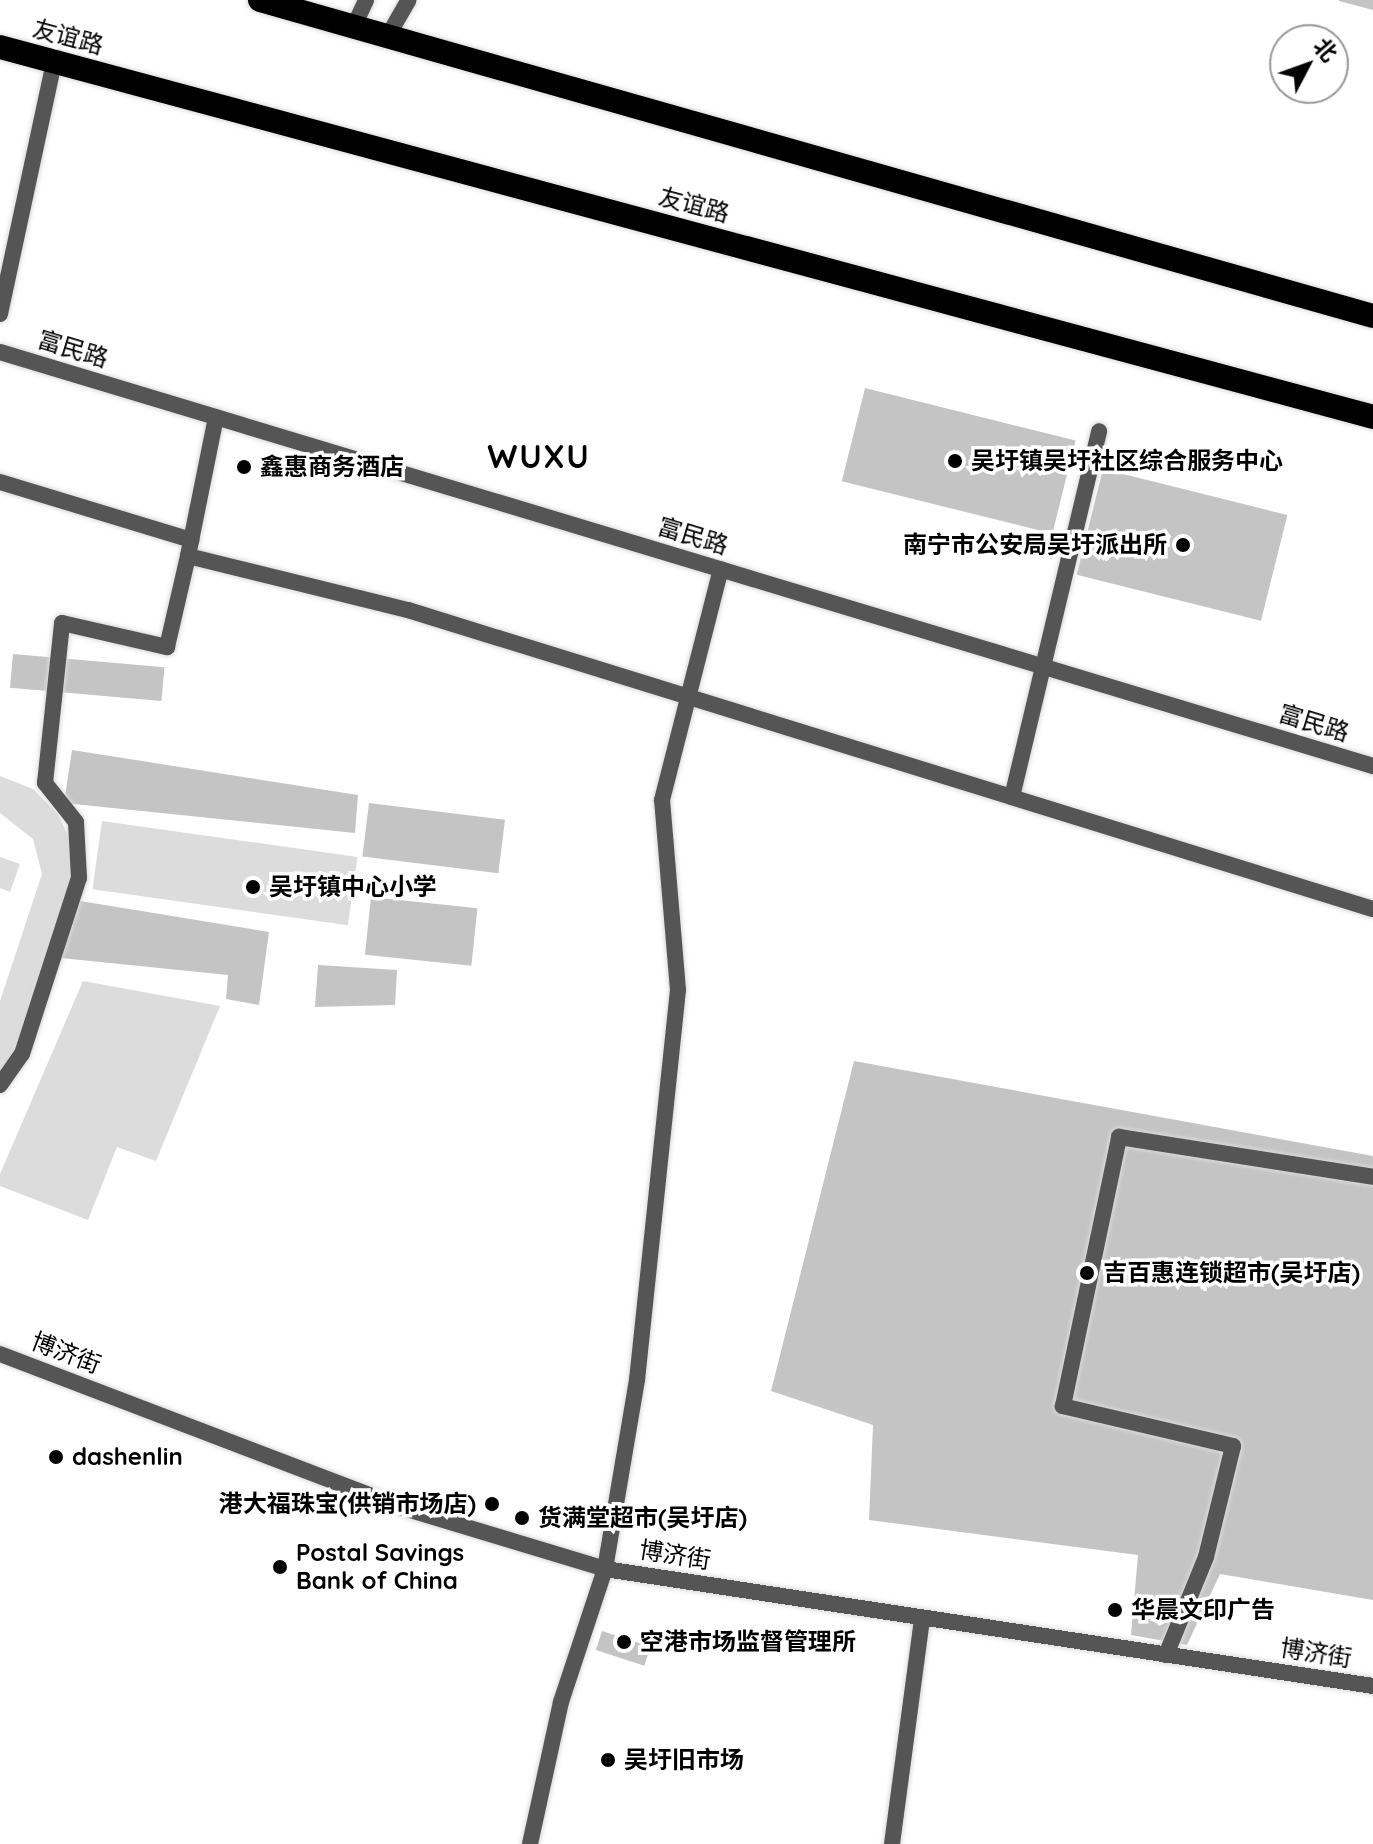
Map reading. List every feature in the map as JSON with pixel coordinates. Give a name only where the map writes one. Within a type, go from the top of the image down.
[{"type":"highway","points":[[260,0],[355,24],[1373,316]]},
{"type":"highway","name":"友谊路","points":[[0,47],[1373,417]]},
{"type":"street","points":[[355,24],[366,0]]},
{"type":"street","points":[[389,34],[409,0]]},
{"type":"street","points":[[0,314],[54,62]]},
{"type":"street","name":"富民路","points":[[0,352],[1373,766]]},
{"type":"street","points":[[0,1085],[22,1054],[79,878],[76,822],[45,783],[62,623],[167,647],[216,417]]},
{"type":"street","points":[[1012,797],[1099,431]]},
{"type":"street","points":[[0,482],[190,548],[408,610],[1373,909]]},
{"type":"street","points":[[530,1844],[561,1702],[605,1569],[637,1380],[678,990],[662,800],[721,569]]},
{"type":"street","points":[[1166,1655],[1206,1557],[1233,1446],[1063,1406],[1119,1137],[1373,1177]]},
{"type":"street","name":"博济街","points":[[0,1354],[400,1507],[605,1569],[1373,1686]]},
{"type":"street","points":[[892,1844],[922,1618]]},
{"type":"shaded area","points":[[0,776],[33,789],[58,814],[72,844],[72,875],[18,1047],[0,1075],[0,1001],[42,874],[33,839],[0,813]]},
{"type":"shaded area","points":[[102,821],[357,857],[348,925],[92,889]]},
{"type":"shaded area","points":[[0,857],[20,864],[10,892],[0,888]]},
{"type":"shaded area","points":[[83,981],[220,1006],[156,1161],[117,1147],[88,1220],[0,1186],[0,1174]]},
{"type":"building","points":[[1339,0],[1373,0],[1373,10],[1339,1]]},
{"type":"building","name":"吴圩镇吴圩社区综合服务中心","points":[[865,388],[1076,440],[1052,534],[842,481]]},
{"type":"building","name":"南宁市公安局吴圩派出所","points":[[1103,469],[1287,515],[1261,621],[1077,575]]},
{"type":"building","points":[[13,654],[164,667],[161,701],[10,688]]},
{"type":"building","points":[[72,750],[358,795],[355,833],[64,803]]},
{"type":"building","points":[[369,803],[505,820],[498,873],[362,857]]},
{"type":"building","points":[[371,897],[477,908],[471,966],[365,955]]},
{"type":"building","points":[[74,900],[269,932],[259,1005],[226,999],[228,975],[61,958]]},
{"type":"building","points":[[318,965],[397,970],[395,1005],[315,1007]]},
{"type":"building","name":"吉百惠连锁超市(吴圩店)","points":[[854,1061],[1373,1156],[1373,1600],[1220,1574],[1187,1645],[1131,1635],[1138,1555],[869,1520],[873,1425],[771,1391]]},
{"type":"building","points":[[602,1631],[651,1647],[644,1666],[596,1650]]},
{"type":"place","name":"吴圩镇吴圩社区综合服务中心","points":[[955,461]]},
{"type":"place","name":"鑫惠商务酒店","points":[[244,467]]},
{"type":"place","name":"南宁市公安局吴圩派出所","points":[[1183,545]]},
{"type":"place","name":"吴圩镇中心小学","points":[[253,887]]},
{"type":"place","name":"吉百惠连锁超市(吴圩店)","points":[[1087,1273]]},
{"type":"place","name":"dashenlin","points":[[56,1457]]},
{"type":"place","name":"港大福珠宝(供销市场店)","points":[[492,1504]]},
{"type":"place","name":"货满堂超市(吴圩店)","points":[[522,1518]]},
{"type":"place","name":"Postal Savings Bank of China","points":[[280,1567]]},
{"type":"place","name":"华晨文印广告","points":[[1115,1610]]},
{"type":"place","name":"空港市场监督管理所","points":[[624,1642]]},
{"type":"place","name":"吴圩旧市场","points":[[608,1760]]},
{"type":"district","name":"WUXU","points":[[539,456]]}]
